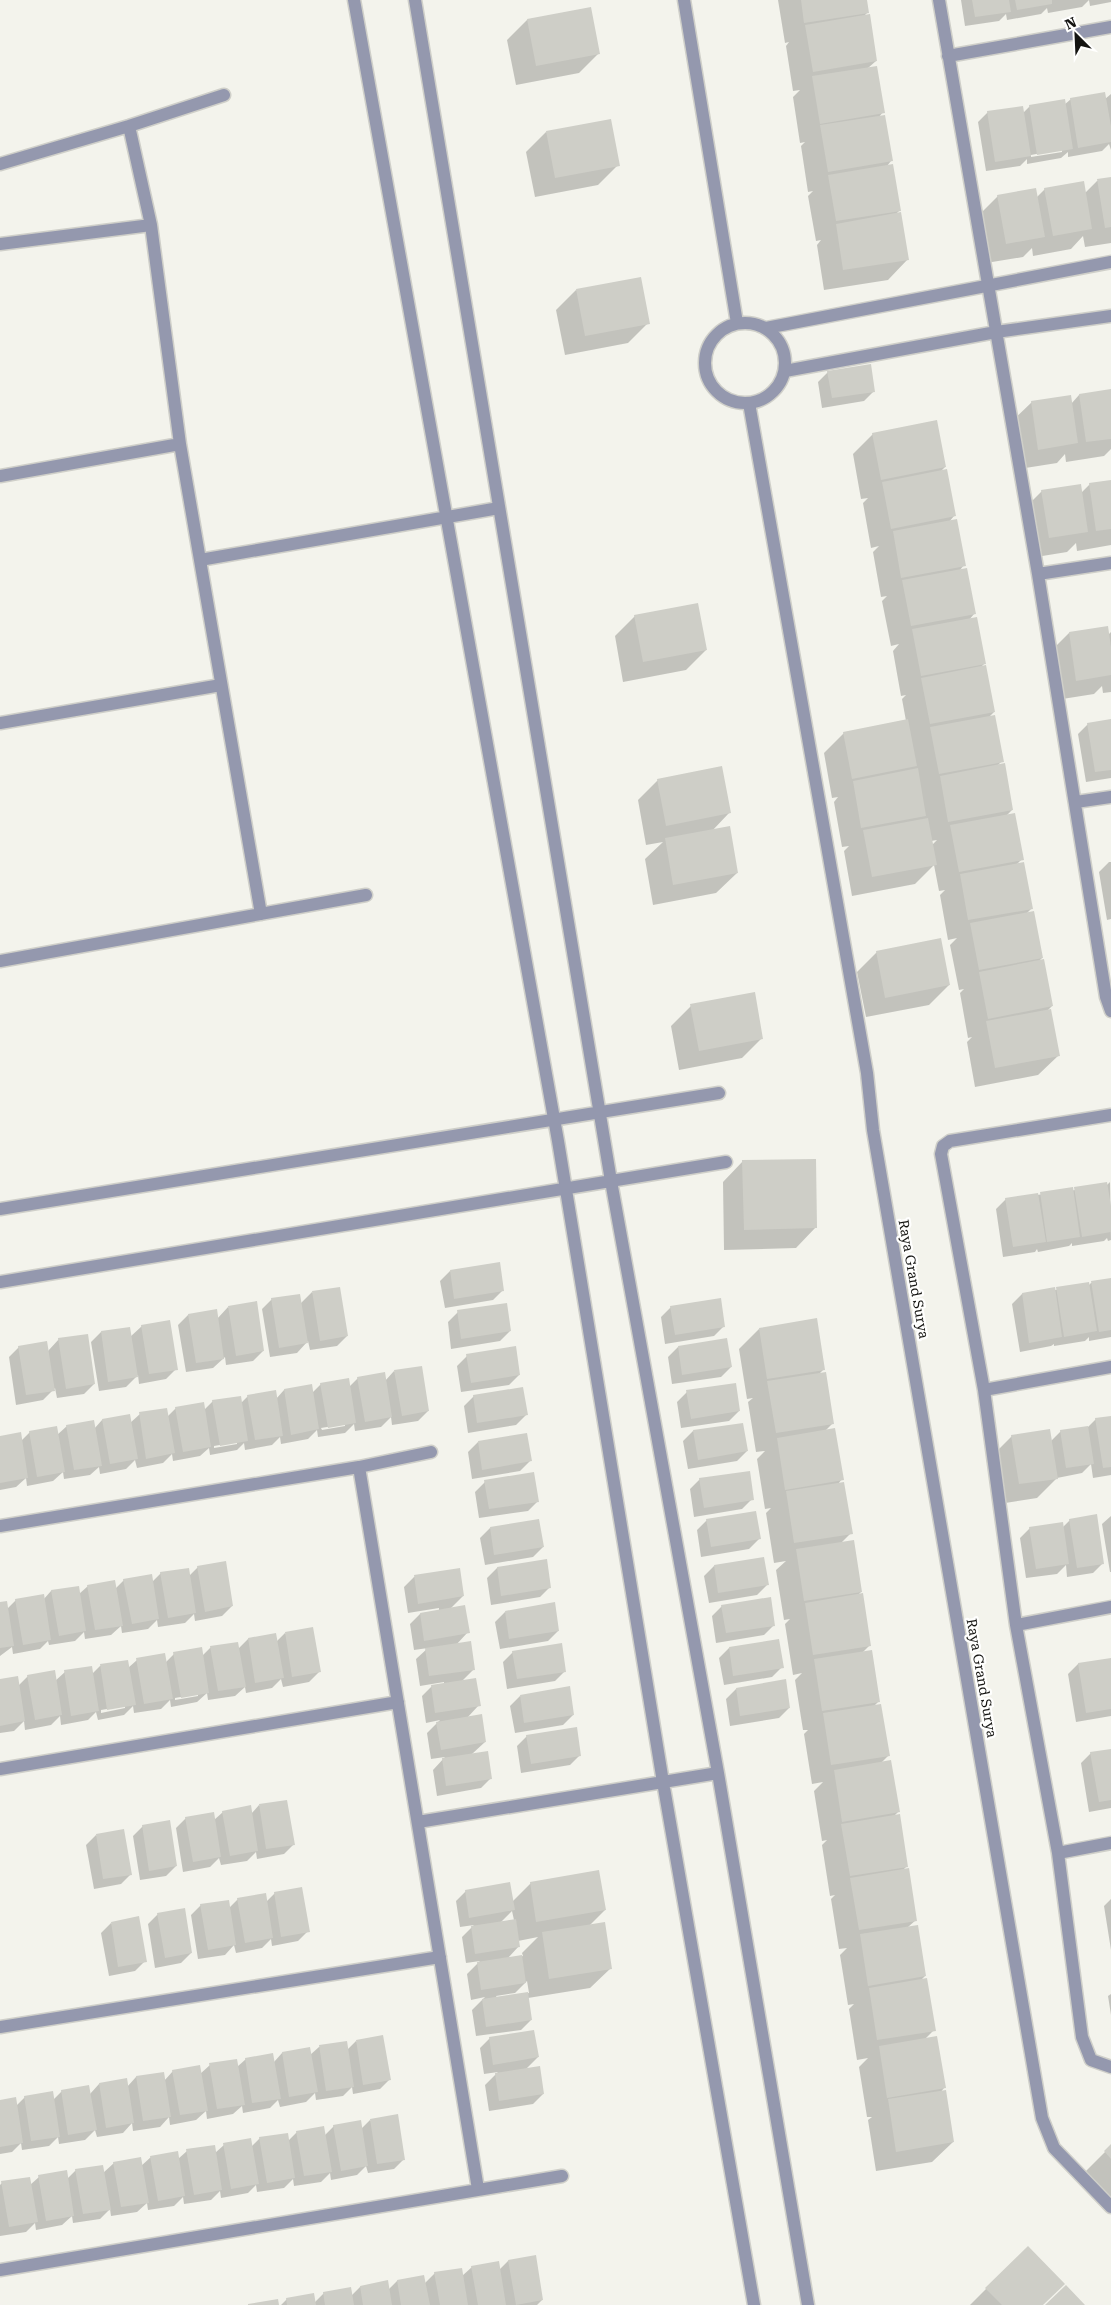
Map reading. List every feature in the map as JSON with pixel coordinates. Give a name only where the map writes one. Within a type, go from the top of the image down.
[{"type":"street","points":[[354,0],[558,1141],[663,1782],[754,2305]]},
{"type":"street","points":[[415,0],[610,1182],[718,1773],[808,2305]]},
{"type":"street","points":[[684,0],[737,323]]},
{"type":"street","points":[[939,0],[1038,574],[1106,997],[1111,1011]]},
{"type":"street","points":[[948,56],[1111,27]]},
{"type":"street","points":[[0,164],[129,126],[224,95]]},
{"type":"street","points":[[129,126],[151,225],[180,444],[261,914]]},
{"type":"street","points":[[0,244],[151,225]]},
{"type":"street","points":[[766,328],[1111,262]]},
{"type":"street","points":[[785,371],[996,332],[1111,316]]},
{"type":"street","points":[[737,323],[752,323],[766,328],[782,346],[785,358],[785,371],[781,383],[772,393],[761,400],[748,403],[733,402],[720,395],[709,383],[704,369],[705,353],[712,339],[723,329],[737,323]]},
{"type":"street","name":"Raya Grand Surya","points":[[748,403],[867,1073],[873,1130],[1042,2118],[1054,2148],[1111,2207]]},
{"type":"street","points":[[0,476],[180,444]]},
{"type":"street","points":[[200,560],[499,508]]},
{"type":"street","points":[[1038,574],[1111,563]]},
{"type":"street","points":[[0,723],[221,685]]},
{"type":"street","points":[[1076,802],[1111,797]]},
{"type":"street","points":[[0,961],[366,895]]},
{"type":"street","points":[[0,1210],[719,1093]]},
{"type":"street","points":[[1111,1115],[950,1141],[943,1146],[941,1154],[984,1390],[1016,1625],[1058,1852],[1082,2037],[1091,2060],[1111,2067]]},
{"type":"street","points":[[0,1282],[564,1183],[610,1182],[726,1162]]},
{"type":"street","points":[[984,1390],[1111,1367]]},
{"type":"street","points":[[0,1526],[359,1467],[431,1452]]},
{"type":"street","points":[[359,1467],[478,2189]]},
{"type":"street","points":[[1016,1625],[1111,1607]]},
{"type":"street","points":[[0,1769],[398,1702]]},
{"type":"street","points":[[418,1822],[718,1773]]},
{"type":"street","points":[[1058,1852],[1111,1843]]},
{"type":"street","points":[[0,2027],[440,1957]]},
{"type":"street","points":[[0,2270],[562,2176]]},
{"type":"building","points":[[801,0],[867,0],[869,13],[804,23]]},
{"type":"building","points":[[972,0],[1009,0],[1011,12],[975,17]]},
{"type":"building","points":[[1015,0],[1052,0],[1052,4],[1017,10]]},
{"type":"building","points":[[591,7],[600,54],[536,66],[527,19]]},
{"type":"building","points":[[870,14],[877,61],[813,72],[805,25]]},
{"type":"building","points":[[877,66],[885,113],[820,124],[812,76]]},
{"type":"building","points":[[1105,92],[1111,126],[1111,142],[1078,148],[1070,98]]},
{"type":"building","points":[[1065,99],[1073,149],[1037,155],[1029,105]]},
{"type":"building","points":[[1023,106],[1031,156],[995,162],[987,111]]},
{"type":"building","points":[[885,115],[893,161],[828,172],[820,125]]},
{"type":"building","points":[[611,119],[620,166],[555,178],[546,131]]},
{"type":"building","points":[[893,164],[901,211],[836,221],[828,175]]},
{"type":"building","points":[[1111,177],[1111,227],[1105,228],[1097,179]]},
{"type":"building","points":[[1084,181],[1092,229],[1053,236],[1044,188]]},
{"type":"building","points":[[1036,188],[1045,237],[1006,244],[997,195]]},
{"type":"building","points":[[901,212],[909,260],[843,270],[836,224]]},
{"type":"building","points":[[641,277],[650,324],[585,336],[576,289]]},
{"type":"building","points":[[871,364],[875,392],[832,398],[827,371]]},
{"type":"building","points":[[1111,389],[1111,439],[1086,442],[1079,394]]},
{"type":"building","points":[[1071,395],[1078,443],[1038,450],[1031,401]]},
{"type":"building","points":[[937,420],[946,467],[881,480],[872,433]]},
{"type":"building","points":[[947,469],[956,516],[891,529],[882,482]]},
{"type":"building","points":[[1111,480],[1111,529],[1096,531],[1089,483]]},
{"type":"building","points":[[1081,484],[1088,532],[1049,538],[1041,490]]},
{"type":"building","points":[[957,519],[966,566],[901,578],[893,531]]},
{"type":"building","points":[[967,568],[976,614],[911,626],[902,580]]},
{"type":"building","points":[[698,603],[707,650],[643,662],[634,615]]},
{"type":"building","points":[[977,617],[986,664],[921,676],[912,629]]},
{"type":"building","points":[[1108,626],[1111,647],[1111,675],[1076,681],[1069,632]]},
{"type":"building","points":[[986,665],[995,712],[930,724],[921,678]]},
{"type":"building","points":[[995,715],[1004,762],[939,774],[930,727]]},
{"type":"building","points":[[908,719],[917,766],[852,779],[843,732]]},
{"type":"building","points":[[1111,719],[1111,770],[1095,772],[1087,723]]},
{"type":"building","points":[[1005,763],[1013,810],[948,822],[940,776]]},
{"type":"building","points":[[722,766],[731,813],[666,826],[657,779]]},
{"type":"building","points":[[918,768],[926,816],[861,828],[853,781]]},
{"type":"building","points":[[1015,813],[1024,860],[959,872],[950,825]]},
{"type":"building","points":[[928,818],[937,865],[872,877],[863,830]]},
{"type":"building","points":[[730,826],[738,873],[673,885],[665,838]]},
{"type":"building","points":[[1024,862],[1033,909],[968,920],[960,874]]},
{"type":"building","points":[[1034,911],[1043,958],[979,970],[970,923]]},
{"type":"building","points":[[941,938],[950,985],[885,998],[876,951]]},
{"type":"building","points":[[1044,959],[1053,1006],[988,1019],[979,972]]},
{"type":"building","points":[[755,992],[763,1039],[699,1051],[690,1004]]},
{"type":"building","points":[[1051,1009],[1060,1056],[995,1068],[986,1021]]},
{"type":"building","points":[[816,1159],[817,1228],[744,1230],[742,1160]]},
{"type":"building","points":[[1107,1182],[1111,1206],[1111,1232],[1082,1237],[1074,1187]]},
{"type":"building","points":[[1073,1187],[1080,1237],[1047,1242],[1040,1192]]},
{"type":"building","points":[[1038,1193],[1046,1242],[1013,1247],[1005,1198]]},
{"type":"building","points":[[500,1262],[504,1291],[454,1299],[450,1270]]},
{"type":"building","points":[[1111,1278],[1111,1330],[1099,1332],[1091,1281]]},
{"type":"building","points":[[1089,1282],[1097,1331],[1064,1337],[1056,1287]]},
{"type":"building","points":[[340,1287],[348,1336],[320,1341],[312,1291]]},
{"type":"building","points":[[1055,1287],[1062,1337],[1029,1343],[1022,1293]]},
{"type":"building","points":[[300,1294],[308,1343],[279,1348],[271,1298]]},
{"type":"building","points":[[721,1298],[725,1327],[675,1335],[670,1306]]},
{"type":"building","points":[[257,1301],[264,1351],[236,1356],[228,1306]]},
{"type":"building","points":[[507,1303],[511,1331],[461,1339],[457,1310]]},
{"type":"building","points":[[217,1309],[224,1359],[196,1363],[188,1314]]},
{"type":"building","points":[[817,1318],[825,1370],[767,1379],[759,1328]]},
{"type":"building","points":[[170,1320],[178,1370],[149,1374],[141,1325]]},
{"type":"building","points":[[130,1327],[138,1377],[108,1382],[101,1331]]},
{"type":"building","points":[[88,1334],[95,1384],[66,1389],[58,1338]]},
{"type":"building","points":[[727,1338],[732,1367],[682,1375],[678,1346]]},
{"type":"building","points":[[47,1341],[55,1391],[26,1395],[18,1346]]},
{"type":"building","points":[[516,1346],[520,1375],[471,1383],[466,1354]]},
{"type":"building","points":[[422,1366],[429,1411],[402,1416],[394,1370]]},
{"type":"building","points":[[385,1372],[392,1417],[365,1422],[357,1377]]},
{"type":"building","points":[[826,1372],[834,1424],[776,1433],[767,1381]]},
{"type":"building","points":[[349,1378],[356,1423],[328,1428],[320,1383]]},
{"type":"building","points":[[736,1383],[740,1411],[691,1419],[686,1390]]},
{"type":"building","points":[[312,1384],[319,1429],[291,1435],[284,1389]]},
{"type":"building","points":[[523,1387],[528,1415],[477,1423],[473,1395]]},
{"type":"building","points":[[276,1390],[283,1436],[255,1440],[247,1395]]},
{"type":"building","points":[[241,1396],[248,1441],[220,1446],[212,1400]]},
{"type":"building","points":[[204,1402],[211,1447],[183,1452],[175,1407]]},
{"type":"building","points":[[167,1408],[175,1453],[146,1459],[139,1412]]},
{"type":"building","points":[[130,1414],[138,1459],[110,1464],[102,1419]]},
{"type":"building","points":[[1111,1416],[1111,1467],[1103,1468],[1095,1418]]},
{"type":"building","points":[[94,1420],[102,1466],[74,1470],[66,1425]]},
{"type":"building","points":[[743,1423],[748,1451],[698,1460],[693,1430]]},
{"type":"building","points":[[57,1426],[65,1472],[37,1477],[29,1431]]},
{"type":"building","points":[[1088,1426],[1094,1464],[1066,1468],[1060,1430]]},
{"type":"building","points":[[835,1428],[844,1480],[785,1490],[777,1438]]},
{"type":"building","points":[[1050,1429],[1058,1479],[1019,1484],[1011,1435]]},
{"type":"building","points":[[21,1432],[28,1478],[0,1483],[0,1436]]},
{"type":"building","points":[[527,1433],[532,1461],[482,1470],[478,1441]]},
{"type":"building","points":[[750,1471],[754,1500],[704,1508],[699,1478]]},
{"type":"building","points":[[534,1472],[539,1502],[489,1509],[484,1480]]},
{"type":"building","points":[[844,1482],[853,1534],[794,1543],[786,1491]]},
{"type":"building","points":[[756,1511],[761,1539],[711,1547],[706,1519]]},
{"type":"building","points":[[1097,1514],[1104,1564],[1077,1568],[1069,1519]]},
{"type":"building","points":[[539,1519],[544,1547],[494,1555],[490,1527]]},
{"type":"building","points":[[1063,1522],[1069,1564],[1036,1569],[1029,1527]]},
{"type":"building","points":[[854,1540],[862,1592],[804,1601],[796,1549]]},
{"type":"building","points":[[764,1557],[769,1585],[718,1593],[714,1565]]},
{"type":"building","points":[[547,1559],[551,1588],[501,1596],[497,1567]]},
{"type":"building","points":[[226,1561],[233,1606],[205,1612],[197,1566]]},
{"type":"building","points":[[189,1568],[196,1613],[168,1618],[160,1572]]},
{"type":"building","points":[[460,1568],[464,1596],[418,1604],[414,1575]]},
{"type":"building","points":[[152,1574],[159,1619],[132,1624],[123,1579]]},
{"type":"building","points":[[115,1580],[123,1626],[95,1630],[87,1585]]},
{"type":"building","points":[[79,1586],[86,1631],[59,1636],[51,1590]]},
{"type":"building","points":[[863,1593],[871,1646],[813,1655],[805,1603]]},
{"type":"building","points":[[44,1594],[51,1640],[23,1645],[15,1599]]},
{"type":"building","points":[[771,1597],[775,1626],[726,1633],[721,1605]]},
{"type":"building","points":[[7,1601],[14,1646],[0,1648],[0,1602]]},
{"type":"building","points":[[555,1602],[559,1631],[509,1639],[505,1611]]},
{"type":"building","points":[[465,1605],[470,1633],[424,1641],[420,1613]]},
{"type":"building","points":[[313,1627],[321,1672],[292,1677],[285,1632]]},
{"type":"building","points":[[276,1633],[284,1678],[255,1683],[248,1638]]},
{"type":"building","points":[[779,1639],[784,1668],[733,1676],[729,1647]]},
{"type":"building","points":[[471,1641],[475,1670],[429,1676],[425,1648]]},
{"type":"building","points":[[238,1642],[246,1687],[218,1691],[210,1646]]},
{"type":"building","points":[[562,1643],[566,1672],[517,1679],[512,1651]]},
{"type":"building","points":[[202,1647],[209,1693],[181,1698],[173,1652]]},
{"type":"building","points":[[872,1650],[880,1702],[822,1711],[814,1659]]},
{"type":"building","points":[[165,1653],[173,1699],[144,1704],[136,1658]]},
{"type":"building","points":[[1111,1658],[1111,1709],[1086,1713],[1078,1663]]},
{"type":"building","points":[[128,1660],[136,1705],[107,1710],[100,1664]]},
{"type":"building","points":[[92,1666],[99,1711],[71,1716],[64,1670]]},
{"type":"building","points":[[55,1670],[62,1715],[35,1720],[27,1675]]},
{"type":"building","points":[[18,1676],[25,1721],[0,1726],[0,1679]]},
{"type":"building","points":[[476,1678],[481,1706],[435,1713],[431,1685]]},
{"type":"building","points":[[786,1679],[790,1708],[740,1716],[736,1688]]},
{"type":"building","points":[[570,1686],[574,1715],[524,1723],[520,1695]]},
{"type":"building","points":[[881,1704],[890,1756],[831,1765],[823,1713]]},
{"type":"building","points":[[482,1714],[486,1742],[441,1750],[436,1722]]},
{"type":"building","points":[[577,1727],[581,1756],[531,1764],[526,1735]]},
{"type":"building","points":[[1111,1749],[1111,1800],[1099,1802],[1090,1752]]},
{"type":"building","points":[[488,1751],[492,1779],[446,1786],[442,1758]]},
{"type":"building","points":[[891,1760],[900,1812],[842,1822],[834,1770]]},
{"type":"building","points":[[287,1800],[295,1845],[266,1849],[259,1804]]},
{"type":"building","points":[[251,1805],[258,1851],[230,1856],[222,1811]]},
{"type":"building","points":[[214,1812],[221,1857],[193,1862],[185,1817]]},
{"type":"building","points":[[900,1814],[908,1867],[850,1876],[841,1824]]},
{"type":"building","points":[[170,1820],[177,1866],[149,1871],[142,1825]]},
{"type":"building","points":[[124,1829],[132,1875],[103,1879],[96,1834]]},
{"type":"building","points":[[909,1868],[917,1921],[859,1930],[850,1878]]},
{"type":"building","points":[[599,1870],[606,1910],[536,1922],[530,1882]]},
{"type":"building","points":[[510,1882],[515,1910],[469,1918],[465,1890]]},
{"type":"building","points":[[302,1887],[310,1932],[281,1937],[274,1892]]},
{"type":"building","points":[[266,1893],[273,1938],[245,1943],[237,1898]]},
{"type":"building","points":[[229,1900],[236,1945],[208,1950],[200,1904]]},
{"type":"building","points":[[185,1908],[192,1953],[165,1958],[157,1913]]},
{"type":"building","points":[[139,1916],[147,1962],[118,1967],[111,1922]]},
{"type":"building","points":[[516,1919],[520,1947],[475,1954],[471,1926]]},
{"type":"building","points":[[605,1922],[612,1969],[549,1979],[542,1932]]},
{"type":"building","points":[[918,1925],[926,1976],[868,1986],[860,1934]]},
{"type":"building","points":[[522,1955],[526,1983],[481,1990],[477,1962]]},
{"type":"building","points":[[927,1978],[936,2031],[877,2040],[869,1988]]},
{"type":"building","points":[[528,1992],[532,2020],[486,2027],[482,1999]]},
{"type":"building","points":[[534,2030],[539,2057],[493,2065],[489,2037]]},
{"type":"building","points":[[383,2035],[391,2080],[363,2085],[356,2040]]},
{"type":"building","points":[[937,2036],[946,2088],[887,2098],[879,2046]]},
{"type":"building","points":[[347,2041],[354,2087],[326,2091],[319,2045]]},
{"type":"building","points":[[310,2047],[318,2092],[289,2097],[282,2052]]},
{"type":"building","points":[[273,2053],[281,2099],[252,2103],[245,2058]]},
{"type":"building","points":[[237,2059],[245,2105],[217,2109],[209,2063]]},
{"type":"building","points":[[200,2065],[208,2111],[180,2115],[172,2070]]},
{"type":"building","points":[[540,2066],[544,2094],[499,2101],[495,2073]]},
{"type":"building","points":[[164,2072],[171,2117],[143,2121],[136,2076]]},
{"type":"building","points":[[127,2078],[134,2123],[106,2128],[99,2083]]},
{"type":"building","points":[[89,2085],[97,2130],[68,2135],[61,2090]]},
{"type":"building","points":[[946,2090],[954,2142],[896,2152],[888,2099]]},
{"type":"building","points":[[53,2091],[60,2137],[31,2141],[24,2096]]},
{"type":"building","points":[[16,2097],[23,2143],[0,2147],[0,2100]]},
{"type":"building","points":[[398,2114],[405,2160],[377,2164],[370,2119]]},
{"type":"building","points":[[361,2120],[368,2166],[341,2171],[333,2125]]},
{"type":"building","points":[[324,2126],[332,2172],[304,2176],[296,2131]]},
{"type":"building","points":[[288,2133],[295,2178],[267,2183],[259,2137]]},
{"type":"building","points":[[251,2138],[259,2184],[231,2189],[223,2143]]},
{"type":"building","points":[[1111,2144],[1111,2159],[1104,2151]]},
{"type":"building","points":[[215,2145],[222,2190],[194,2195],[186,2149]]},
{"type":"building","points":[[178,2151],[185,2196],[158,2201],[150,2156]]},
{"type":"building","points":[[141,2157],[149,2203],[121,2207],[113,2162]]},
{"type":"building","points":[[103,2165],[111,2210],[83,2214],[75,2169]]},
{"type":"building","points":[[67,2170],[74,2216],[46,2221],[38,2175]]},
{"type":"building","points":[[30,2177],[38,2222],[9,2227],[1,2181]]},
{"type":"building","points":[[1028,2246],[1065,2284],[1043,2305],[1002,2305],[985,2288]]},
{"type":"building","points":[[536,2255],[543,2300],[516,2305],[508,2260]]},
{"type":"building","points":[[499,2261],[506,2305],[478,2305],[471,2266]]},
{"type":"building","points":[[462,2268],[468,2305],[440,2305],[434,2272]]},
{"type":"building","points":[[424,2275],[430,2305],[401,2305],[397,2280]]},
{"type":"building","points":[[388,2280],[392,2305],[363,2305],[360,2286]]},
{"type":"building","points":[[1066,2285],[1085,2305],[1045,2305]]},
{"type":"building","points":[[351,2287],[354,2305],[325,2305],[323,2292]]},
{"type":"building","points":[[314,2293],[316,2305],[287,2305],[286,2298]]},
{"type":"building","points":[[278,2299],[279,2305],[248,2305],[248,2304]]}]
